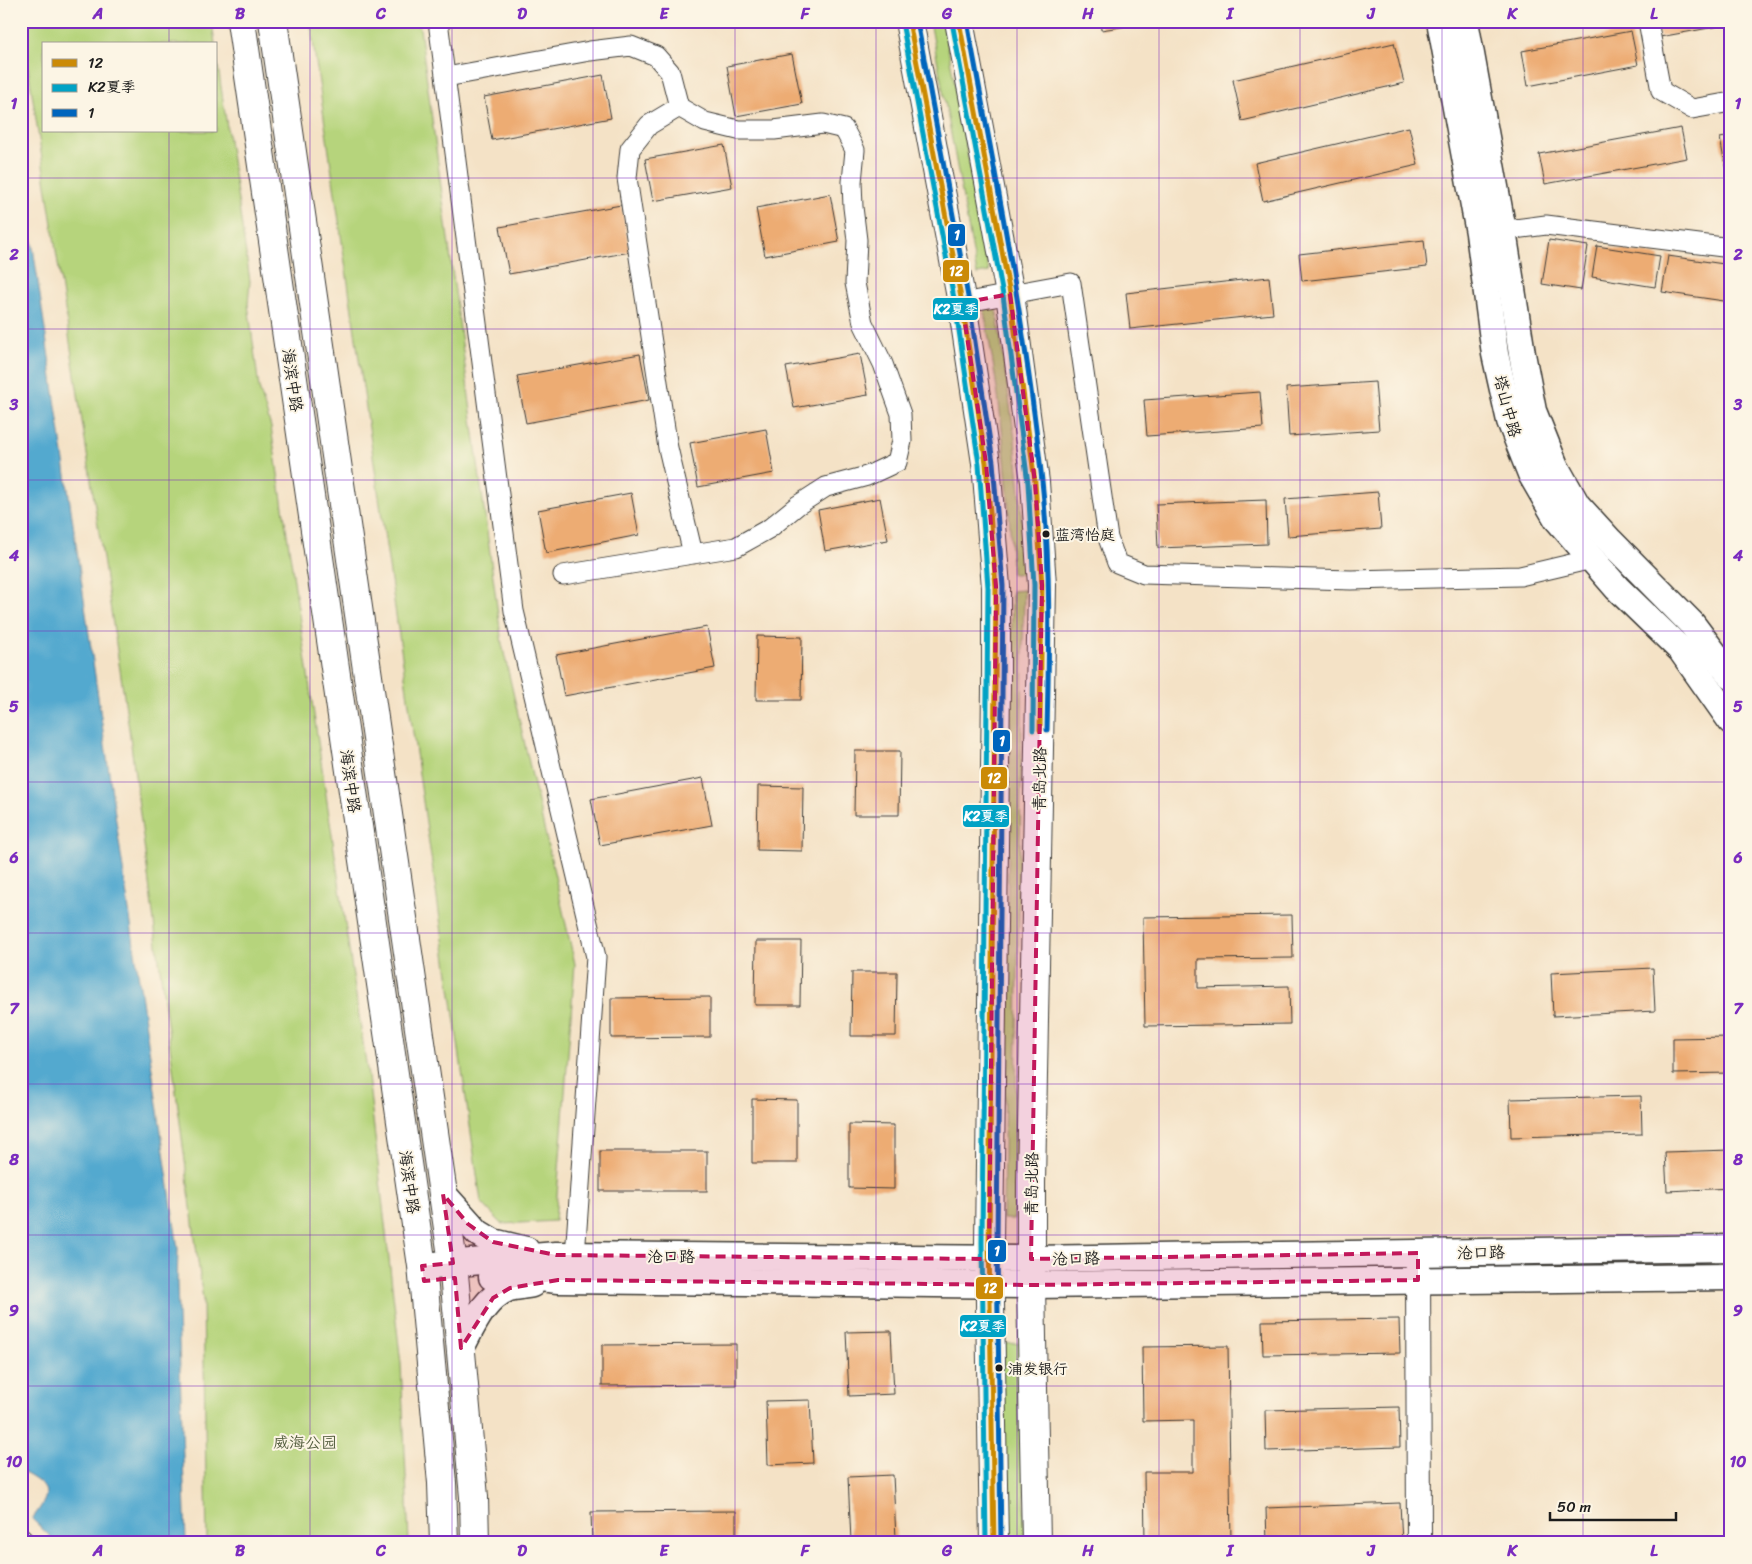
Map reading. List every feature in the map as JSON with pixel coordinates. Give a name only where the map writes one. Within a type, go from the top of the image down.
[{"type":"main road","name":"海滨中路","points":[[241,21],[423,1273],[442,1483],[444,1543]]},
{"type":"main road","name":"海滨中路","points":[[273,21],[454,1271],[474,1497],[475,1543]]},
{"type":"main road","points":[[909,21],[962,303],[986,463],[996,587],[990,1272],[994,1543]]},
{"type":"main road","name":"青岛北路","points":[[959,21],[1010,294],[1035,482],[1042,585],[1031,1272],[1036,1543]]},
{"type":"main road","name":"塔山中路","points":[[1440,21],[1522,354],[1533,411],[1555,466],[1577,505],[1692,624],[1731,676]]},
{"type":"main road","name":"塔山中路","points":[[1465,21],[1491,232],[1496,354],[1510,421],[1531,474],[1557,519],[1617,588],[1681,650],[1731,721]]},
{"type":"main road","points":[[443,1194],[478,1234],[493,1242],[563,1264]]},
{"type":"main road","name":"沧口路","points":[[1031,1272],[1418,1253],[1731,1248]]},
{"type":"main road","name":"沧口路","points":[[423,1273],[454,1271],[521,1276],[563,1264],[1418,1280],[1731,1276]]},
{"type":"main road","points":[[461,1348],[479,1314],[493,1298],[510,1288],[563,1264]]},
{"type":"street","points":[[438,21],[514,611],[596,957],[563,1264]]},
{"type":"street","points":[[1648,21],[1661,90],[1692,109],[1731,102]]},
{"type":"street","points":[[446,77],[590,51],[631,46],[656,56],[670,72],[679,107],[705,122],[738,130],[774,130],[823,124],[844,129],[855,150],[852,182],[857,240],[855,283],[863,323],[883,364],[901,414],[902,441],[897,462],[867,476],[826,487],[798,505],[770,528],[736,547],[563,575]]},
{"type":"street","points":[[679,107],[649,125],[630,150],[627,178],[668,448],[693,554]]},
{"type":"street","points":[[1491,232],[1546,225],[1731,248]]},
{"type":"street","points":[[962,303],[1071,283],[1108,538],[1117,563],[1144,574],[1351,580],[1520,576],[1592,559]]},
{"type":"street","points":[[1418,1253],[1419,1543]]},
{"type":"street","points":[[21,1538],[26,1543]]},
{"type":"highlighted area","points":[[1010,294],[1035,482],[1042,585],[1031,1259],[1418,1253],[1418,1280],[1031,1285],[558,1280],[510,1288],[493,1298],[461,1348],[455,1278],[424,1281],[422,1266],[453,1263],[443,1194],[468,1224],[493,1242],[556,1255],[989,1259],[996,587],[986,463],[962,303]]},
{"type":"green space","name":"威海公园","points":[[21,21],[212,21],[215,42],[42,42],[42,132],[218,132],[218,66],[250,281],[248,304],[259,388],[271,427],[368,1076],[401,1364],[409,1543],[207,1543],[203,1300],[129,729]]},
{"type":"green space","points":[[310,21],[419,21],[502,644],[575,964],[555,1221],[502,1224],[481,1202]]},
{"type":"green space","points":[[930,21],[943,21],[989,272],[977,274]]},
{"type":"green space","points":[[996,307],[1015,440],[1021,504],[1024,574],[1012,574],[1001,424],[984,309]]},
{"type":"green space","points":[[1024,590],[1014,1219],[1003,1219],[1012,591]]},
{"type":"green space","points":[[1023,1343],[1025,1543],[1003,1543],[1000,1344]]},
{"type":"water","points":[[21,164],[178,1249],[177,1284],[186,1543],[57,1543],[32,1519],[46,1496],[46,1491],[38,1482],[21,1471]]},
{"type":"building","points":[[1100,21],[1154,21],[1154,22],[1101,30]]},
{"type":"building","points":[[1221,21],[1248,21],[1248,22],[1223,28]]},
{"type":"building","points":[[1657,21],[1731,21],[1731,24],[1660,37]]},
{"type":"building","points":[[1631,31],[1638,65],[1528,86],[1522,51]]},
{"type":"building","points":[[1394,43],[1404,83],[1242,121],[1233,80]]},
{"type":"building","points":[[792,54],[802,104],[736,116],[727,66]]},
{"type":"building","points":[[603,75],[611,118],[492,140],[484,97]]},
{"type":"building","points":[[1409,127],[1418,165],[1263,201],[1255,163]]},
{"type":"building","points":[[1681,128],[1687,158],[1545,184],[1539,154]]},
{"type":"building","points":[[1731,136],[1731,170],[1726,171],[1720,138]]},
{"type":"building","points":[[724,145],[732,187],[653,201],[645,159]]},
{"type":"building","points":[[830,194],[839,242],[765,256],[756,208]]},
{"type":"building","points":[[621,205],[630,252],[509,274],[500,227]]},
{"type":"building","points":[[1424,240],[1427,267],[1302,281],[1299,254]]},
{"type":"building","points":[[1549,240],[1588,246],[1581,290],[1542,284]]},
{"type":"building","points":[[1597,246],[1660,256],[1655,287],[1592,277]]},
{"type":"building","points":[[1668,256],[1731,265],[1731,302],[1662,292]]},
{"type":"building","points":[[1269,277],[1273,314],[1130,329],[1126,293]]},
{"type":"building","points":[[640,354],[649,400],[526,423],[517,376]]},
{"type":"building","points":[[860,354],[868,395],[794,408],[786,367]]},
{"type":"building","points":[[1375,382],[1379,430],[1289,436],[1286,388]]},
{"type":"building","points":[[1260,392],[1263,428],[1147,436],[1144,400]]},
{"type":"building","points":[[766,429],[774,473],[698,487],[690,443]]},
{"type":"building","points":[[1378,492],[1381,529],[1288,536],[1285,499]]},
{"type":"building","points":[[631,493],[639,535],[546,553],[538,510]]},
{"type":"building","points":[[880,498],[888,540],[825,551],[818,510]]},
{"type":"building","points":[[1266,500],[1267,544],[1158,548],[1156,504]]},
{"type":"building","points":[[707,627],[715,668],[564,696],[556,655]]},
{"type":"building","points":[[757,636],[802,637],[801,700],[756,700]]},
{"type":"building","points":[[855,751],[900,751],[899,815],[854,815]]},
{"type":"building","points":[[703,778],[712,825],[600,845],[591,799]]},
{"type":"building","points":[[758,786],[803,787],[802,851],[757,850]]},
{"type":"building","points":[[1292,915],[1293,958],[1198,959],[1198,988],[1289,986],[1290,1024],[1145,1026],[1143,917]]},
{"type":"building","points":[[756,941],[801,941],[800,1005],[755,1005]]},
{"type":"building","points":[[1653,968],[1655,1011],[1553,1016],[1551,973]]},
{"type":"building","points":[[852,972],[897,972],[896,1036],[851,1036]]},
{"type":"building","points":[[710,997],[710,1037],[611,1038],[611,998]]},
{"type":"building","points":[[1731,1037],[1731,1073],[1673,1074],[1673,1038]]},
{"type":"building","points":[[1641,1096],[1642,1134],[1511,1137],[1510,1099]]},
{"type":"building","points":[[752,1099],[797,1100],[797,1163],[752,1163]]},
{"type":"building","points":[[849,1124],[894,1125],[894,1189],[849,1188]]},
{"type":"building","points":[[1731,1150],[1731,1188],[1667,1191],[1665,1152]]},
{"type":"building","points":[[600,1151],[707,1151],[707,1191],[600,1191]]},
{"type":"building","points":[[1399,1319],[1400,1353],[1263,1355],[1262,1321]]},
{"type":"building","points":[[891,1331],[894,1394],[849,1396],[846,1332]]},
{"type":"building","points":[[736,1344],[736,1385],[602,1386],[602,1345]]},
{"type":"building","points":[[1228,1346],[1231,1543],[1145,1543],[1144,1472],[1193,1472],[1193,1420],[1143,1421],[1142,1347]]},
{"type":"building","points":[[810,1400],[813,1463],[768,1465],[766,1401]]},
{"type":"building","points":[[1399,1407],[1400,1447],[1266,1451],[1265,1410]]},
{"type":"building","points":[[893,1475],[896,1539],[851,1541],[848,1477]]},
{"type":"building","points":[[1400,1503],[1402,1543],[1267,1543],[1266,1508]]},
{"type":"building","points":[[736,1511],[736,1543],[592,1543],[591,1512]]},
{"type":"transit line","name":"12","points":[[909,21],[962,303],[986,463],[996,587],[989,1243],[994,1543]]},
{"type":"transit line","name":"1","points":[[917,21],[969,302],[993,462],[1003,586],[997,1243],[1001,1543]]},
{"type":"transit line","name":"12","points":[[959,21],[1010,294],[1035,482],[1042,585],[1040,730]]},
{"type":"transit line","name":"1","points":[[967,21],[1019,308],[1042,481],[1048,574],[1047,730]]},
{"type":"transit line","name":"K2夏季","points":[[902,22],[955,304],[979,464],[988,587],[982,1243],[986,1543]]},
{"type":"transit line","name":"K2夏季","points":[[952,22],[1003,295],[1028,483],[1034,585],[1033,730]]},
{"type":"place","name":"蓝湾怡庭","points":[[1046,534]]},
{"type":"place","name":"浦发银行","points":[[999,1368]]}]
